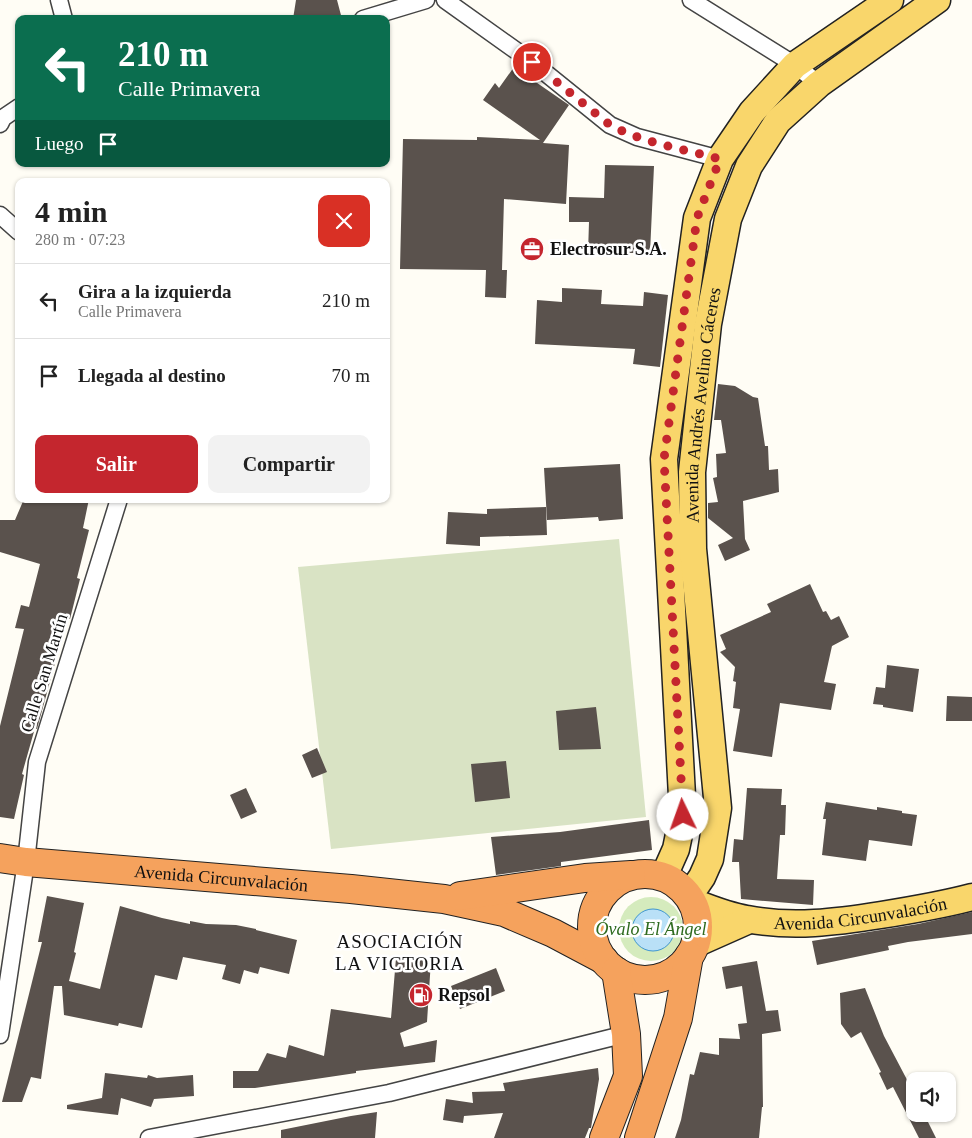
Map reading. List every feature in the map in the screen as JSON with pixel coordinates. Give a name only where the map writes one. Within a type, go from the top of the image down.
[{"type":"highway","name":"Avenida Circunvalación","points":[[13,860],[341,888],[444,899],[504,912],[553,933],[610,966]]},
{"type":"highway","points":[[639,1138],[678,1018],[698,930],[698,916],[691,899],[681,887],[664,876],[633,875],[620,880],[609,887],[595,910],[592,923],[597,949],[610,966],[632,978],[650,980],[672,973],[692,950]]},
{"type":"highway","name":"Avenida Circunvalación","points":[[444,899],[585,878],[633,875]]},
{"type":"highway","points":[[604,1138],[628,1076],[626,1034],[610,966]]},
{"type":"main road","name":"Avenida Andrés Avelino Cáceres","points":[[664,876],[676,849],[683,815],[664,459],[697,218],[720,159],[752,112],[795,65],[890,0]]},
{"type":"main road","name":"Avenida Andrés Avelino Cáceres","points":[[691,899],[710,859],[718,808],[692,549],[692,472],[708,324],[728,219],[749,166],[778,121],[820,84],[937,0]]},
{"type":"main road","points":[[692,253],[718,269]]},
{"type":"main road","name":"Avenida Circunvalación","points":[[691,899],[724,914],[749,920],[790,924],[834,922],[939,906],[972,897]]},
{"type":"main road","name":"Avenida Circunvalación","points":[[692,950],[749,920]]},
{"type":"street","points":[[59,0],[63,15]]},
{"type":"street","points":[[376,15],[426,0]]},
{"type":"street","points":[[445,0],[532,62],[610,125],[637,137],[720,159]]},
{"type":"street","points":[[691,0],[795,65],[820,84]]},
{"type":"street","points":[[0,124],[3,118],[15,110]]},
{"type":"street","points":[[0,215],[15,228]]},
{"type":"street","name":"Calle San Martín","points":[[0,1035],[13,860],[37,762],[118,503]]},
{"type":"street","points":[[149,1138],[389,1092],[626,1034]]},
{"type":"green space","points":[[619,539],[646,817],[331,849],[298,567]]},
{"type":"green space","name":"Óvalo El Ángel","points":[[651,897],[663,899],[674,906],[681,917],[683,929],[681,941],[674,952],[663,959],[651,961],[639,959],[628,952],[621,941],[619,929],[621,917],[628,906],[639,899]]},
{"type":"water","points":[[653,909],[668,915],[674,930],[668,945],[653,951],[638,945],[632,930],[638,915]]},
{"type":"building","points":[[296,0],[337,0],[341,15],[294,15]]},
{"type":"building","points":[[514,67],[569,105],[543,143],[569,145],[566,204],[504,199],[502,270],[507,270],[506,298],[485,297],[486,270],[400,269],[403,139],[477,140],[477,137],[540,140],[483,100],[495,83],[499,88]]},
{"type":"building","points":[[605,165],[654,166],[650,253],[588,253],[589,222],[569,222],[569,197],[604,198]]},
{"type":"building","points":[[562,288],[602,290],[601,304],[643,306],[644,292],[668,295],[660,367],[633,364],[635,349],[535,344],[537,300],[562,302]]},
{"type":"building","points":[[718,384],[735,386],[758,398],[765,446],[768,446],[769,470],[778,469],[779,492],[743,501],[745,539],[750,550],[725,561],[718,545],[733,538],[708,518],[708,503],[718,502],[713,478],[717,477],[716,454],[726,453],[721,420],[714,420]]},
{"type":"building","points":[[620,464],[623,519],[599,521],[598,517],[547,520],[544,468]]},
{"type":"building","points":[[22,503],[88,503],[83,528],[89,530],[77,578],[80,579],[70,619],[67,619],[37,729],[35,728],[22,774],[24,775],[14,819],[0,817],[0,726],[24,629],[15,628],[21,605],[29,607],[40,564],[0,552],[0,520],[15,520]]},
{"type":"building","points":[[546,507],[547,535],[480,537],[480,546],[446,544],[448,512],[487,514],[487,509]]},
{"type":"building","points":[[810,584],[823,612],[826,611],[831,620],[839,616],[849,637],[832,646],[824,682],[836,684],[831,710],[780,703],[772,757],[733,751],[740,709],[733,708],[736,682],[733,681],[735,667],[720,652],[726,649],[720,635],[771,612],[767,604]]},
{"type":"building","points":[[887,665],[919,669],[913,712],[873,704],[876,687],[885,688]]},
{"type":"building","points":[[947,696],[972,697],[972,721],[946,721]]},
{"type":"building","points":[[596,707],[601,749],[559,750],[556,711]]},
{"type":"building","points":[[317,748],[327,772],[312,778],[302,755]]},
{"type":"building","points":[[506,761],[510,798],[475,802],[471,764]]},
{"type":"building","points":[[246,788],[257,812],[241,819],[230,795]]},
{"type":"building","points":[[747,788],[782,789],[781,805],[786,805],[785,835],[780,835],[777,879],[814,880],[813,905],[741,899],[739,862],[732,862],[734,839],[743,840]]},
{"type":"building","points":[[826,802],[877,810],[877,807],[917,815],[912,846],[869,840],[866,861],[822,855],[826,819],[823,819]]},
{"type":"building","points":[[649,820],[652,850],[561,862],[561,866],[496,875],[491,837],[560,832]]},
{"type":"building","points":[[47,896],[84,903],[74,952],[76,953],[69,981],[100,989],[120,906],[190,924],[190,921],[206,924],[236,925],[297,940],[289,974],[260,967],[258,974],[244,970],[240,984],[222,979],[226,965],[183,957],[177,980],[155,975],[142,1028],[119,1023],[118,1026],[64,1015],[62,986],[54,986],[41,1079],[31,1077],[22,1102],[2,1102],[42,942],[38,942]]},
{"type":"building","points":[[972,912],[972,934],[888,946],[889,950],[817,965],[812,941],[918,924]]},
{"type":"building","points":[[396,958],[431,960],[427,1022],[400,1033],[404,1047],[437,1040],[435,1062],[356,1071],[356,1073],[255,1088],[233,1088],[233,1071],[258,1071],[267,1053],[286,1058],[289,1045],[324,1056],[331,1009],[391,1018]]},
{"type":"building","points":[[757,961],[766,1011],[778,1010],[781,1031],[762,1034],[763,1107],[759,1138],[675,1138],[681,1120],[690,1074],[694,1075],[700,1052],[719,1055],[719,1038],[740,1039],[738,1024],[747,1023],[742,986],[726,989],[722,967]]},
{"type":"building","points":[[496,968],[505,991],[460,1009],[451,986]]},
{"type":"building","points":[[865,988],[884,1036],[906,1078],[906,1112],[893,1087],[887,1090],[879,1073],[881,1072],[861,1032],[851,1038],[841,1024],[840,993]]},
{"type":"building","points":[[598,1068],[599,1079],[591,1128],[589,1128],[585,1138],[494,1138],[503,1113],[464,1116],[463,1123],[443,1120],[446,1099],[473,1103],[472,1092],[505,1091],[503,1083]]},
{"type":"building","points":[[105,1073],[147,1078],[148,1075],[157,1078],[193,1075],[194,1096],[154,1099],[151,1107],[121,1098],[118,1115],[67,1109],[67,1105],[102,1098]]},
{"type":"building","points":[[377,1112],[375,1138],[281,1138],[281,1130]]},
{"type":"building","points":[[911,1122],[928,1122],[936,1138],[919,1138]]},
{"type":"place","name":"Electrosur S.A.","points":[[532,249]]},
{"type":"place","name":"Repsol","points":[[421,995]]},
{"type":"district","name":"ASOCIACIÓN LA VICTORIA","points":[[400,952]]},
{"type":"route","points":[[532,62],[610,125],[623,132],[720,159],[697,218],[664,459],[683,815]]}]
